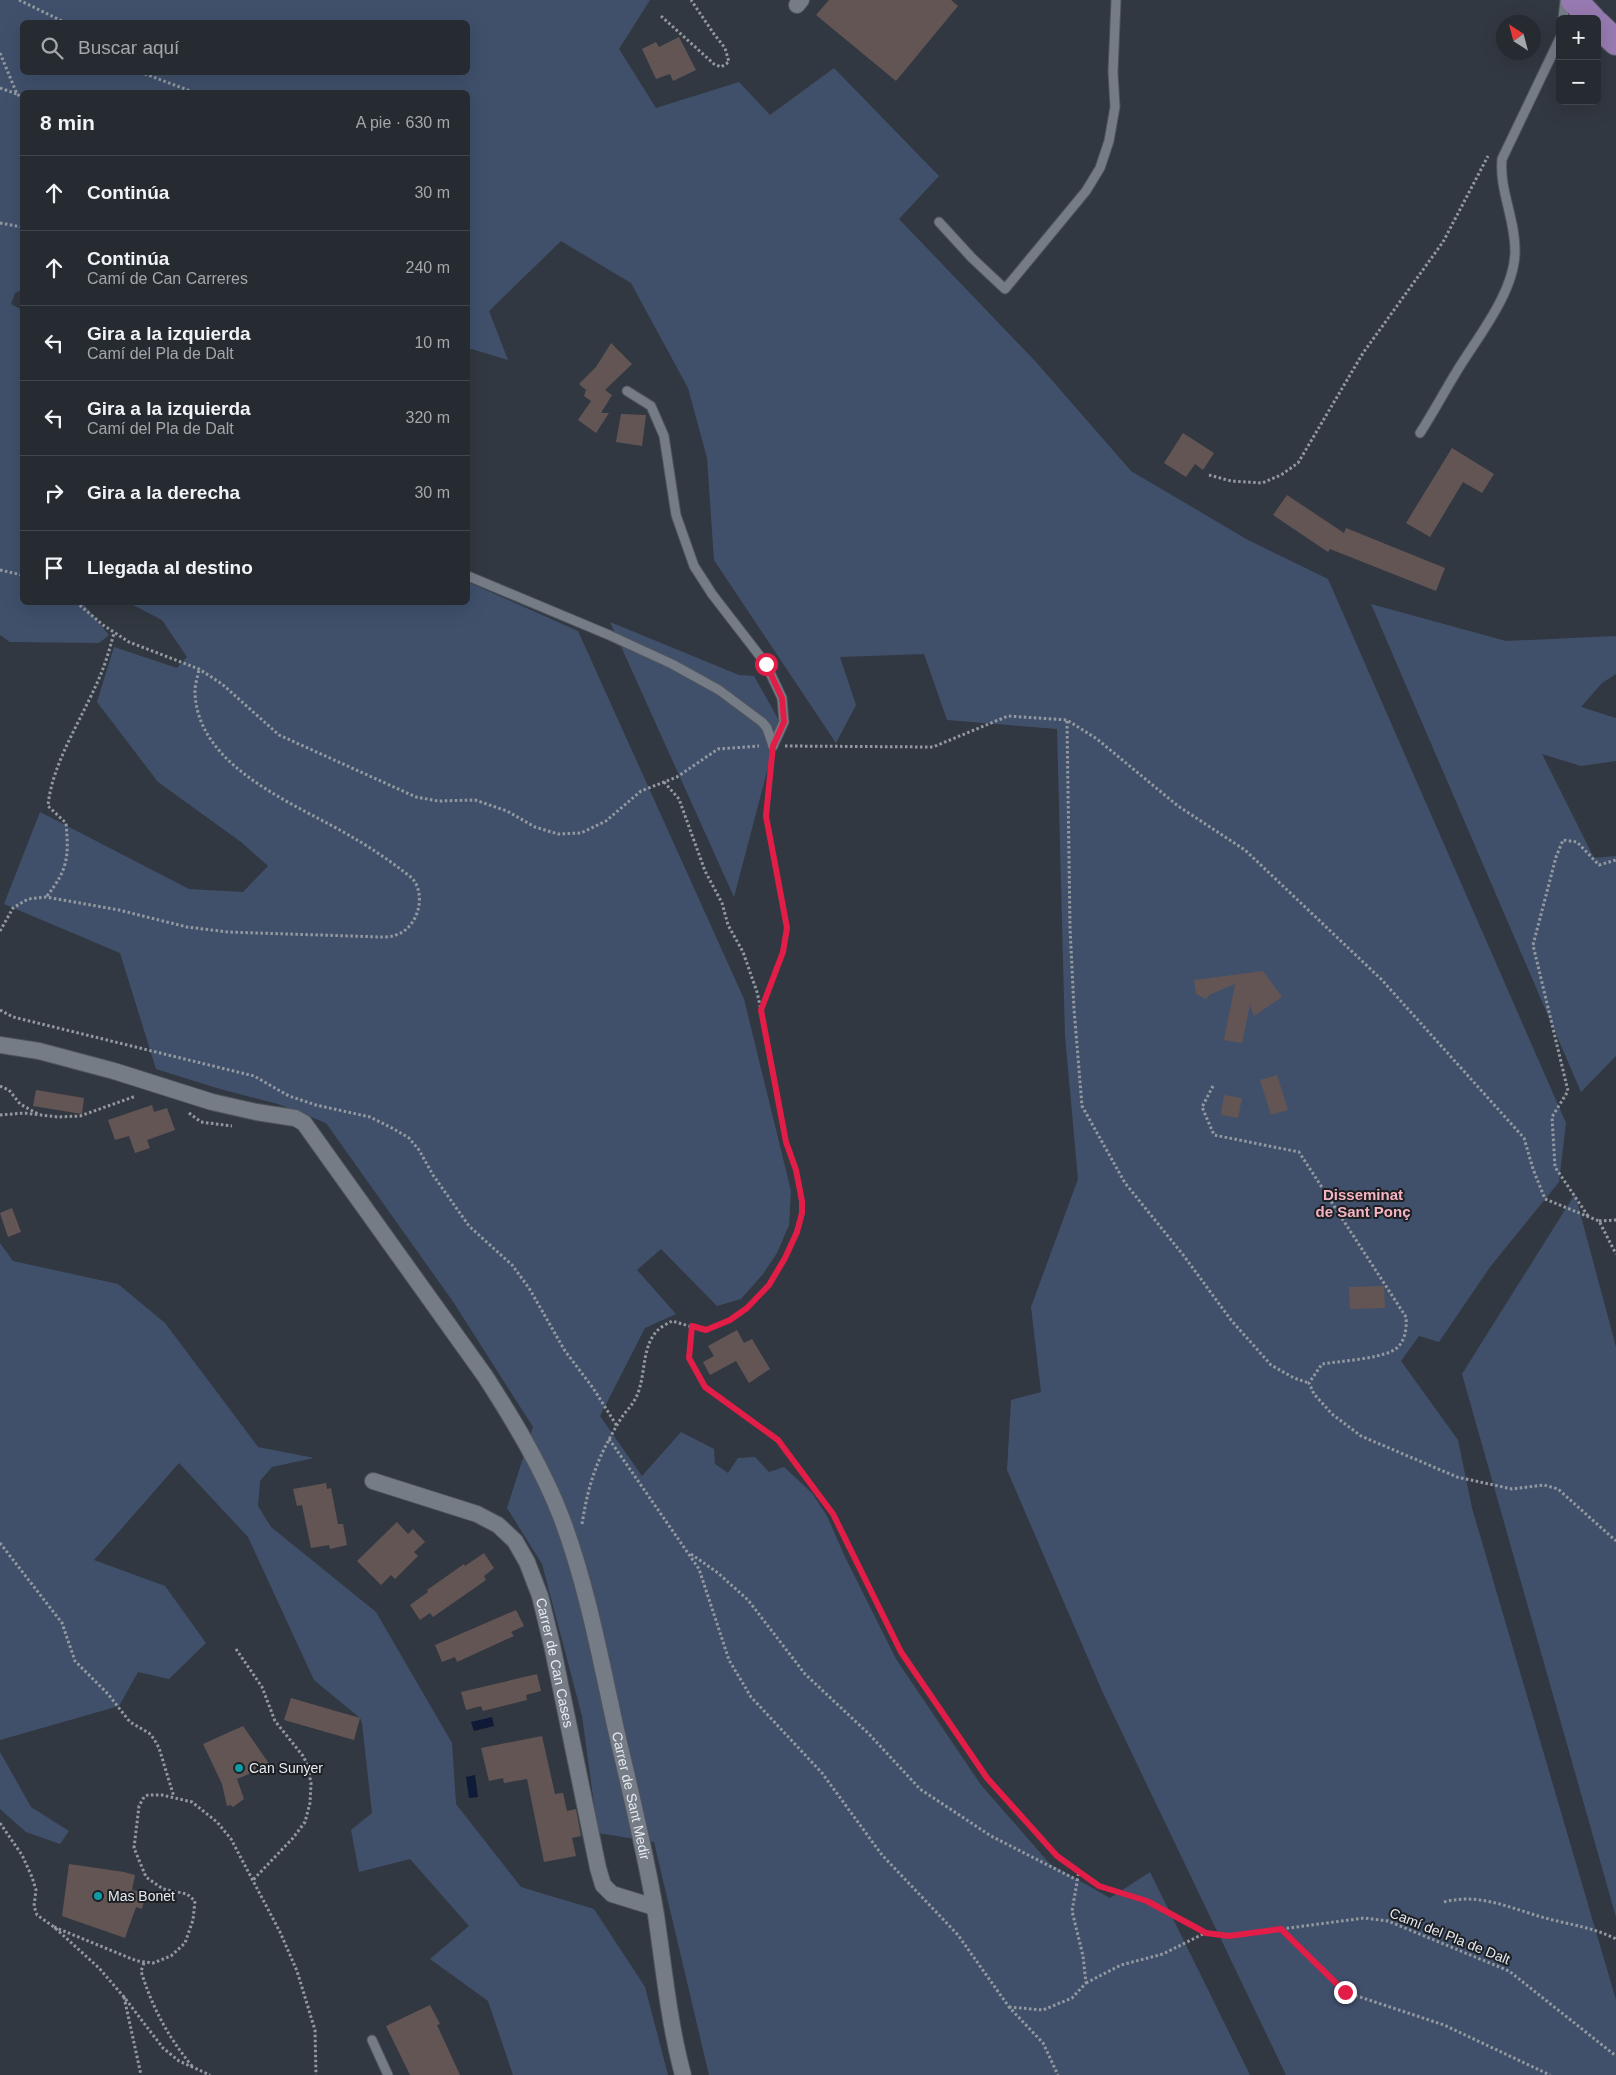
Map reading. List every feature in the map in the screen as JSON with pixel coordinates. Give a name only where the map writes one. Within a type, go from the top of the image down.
[{"type":"main road","points":[[1574,0],[1588,15]]},
{"type":"street","name":"Carrer de Sant Medir","points":[[0,1045],[27,1048],[62,1057],[212,1102],[295,1118],[307,1125],[490,1383],[511,1417],[541,1473],[562,1519],[600,1648],[654,1907],[666,1991],[683,2075]]},
{"type":"street","name":"Carrer de Can Cases","points":[[373,1482],[477,1514],[498,1525],[515,1541],[540,1596],[603,1885],[612,1894],[654,1907]]},
{"type":"lane","points":[[939,222],[972,258],[1005,289],[1086,191],[1100,168],[1109,141],[1115,107],[1113,72],[1116,0]]},
{"type":"lane","points":[[1563,15],[1564,0]]},
{"type":"lane","points":[[1420,434],[1492,316],[1510,279],[1514,266],[1514,242],[1502,181],[1502,159],[1556,45]]},
{"type":"lane","points":[[1548,60],[1556,55]]},
{"type":"lane","points":[[627,391],[651,406],[664,436],[676,515],[694,566],[712,594],[766,664],[782,698],[784,722],[773,746]]},
{"type":"lane","points":[[470,577],[610,635],[697,677],[719,690],[762,722],[768,728],[773,746]]},
{"type":"lane","points":[[372,2040],[388,2075]]},
{"type":"path","points":[[19,0],[60,20]]},
{"type":"path","points":[[661,16],[714,64],[724,67],[729,62],[727,51],[692,0]]},
{"type":"path","points":[[0,52],[17,94]]},
{"type":"path","points":[[148,75],[188,90]]},
{"type":"path","points":[[0,88],[20,96]]},
{"type":"path","points":[[1210,475],[1235,481],[1264,483],[1283,474],[1298,463],[1360,357],[1443,242],[1492,149]]},
{"type":"path","points":[[0,223],[20,227]]},
{"type":"path","points":[[0,570],[20,575]]},
{"type":"path","points":[[79,605],[103,626],[129,642],[199,669],[222,684],[279,734],[354,770],[416,797],[438,801],[475,800],[507,811],[535,827],[558,834],[581,833],[606,821],[641,791],[677,777],[718,749],[773,746],[933,747],[1008,716],[1067,720],[1097,739],[1178,806],[1245,850],[1381,979],[1524,1138],[1533,1169],[1546,1199],[1599,1220],[1616,1220]]},
{"type":"path","points":[[46,897],[60,879],[68,850],[66,823],[48,806],[49,789],[104,667],[114,633]]},
{"type":"path","points":[[0,931],[15,907],[31,898],[46,897],[119,910],[187,927],[228,932],[380,937],[395,935],[412,923],[418,910],[420,898],[418,888],[412,878],[353,837],[241,773],[223,755],[200,718],[195,691],[199,669]]},
{"type":"path","points":[[1067,720],[1070,927],[1082,1106],[1125,1183],[1184,1256],[1231,1320],[1271,1365],[1294,1378],[1309,1383],[1314,1394],[1332,1414],[1360,1436],[1457,1477],[1512,1489],[1544,1485],[1558,1489],[1616,1541]]},
{"type":"path","points":[[761,1010],[783,952],[787,928],[766,816],[773,746]]},
{"type":"path","points":[[573,1556],[578,1544],[590,1481],[597,1461],[634,1401],[640,1386],[646,1350],[657,1331],[672,1321],[706,1330],[730,1320],[747,1308],[769,1285],[778,1272],[797,1232],[802,1213],[802,1201],[796,1170],[786,1142],[757,992],[743,952],[728,925],[722,903],[705,871],[679,799],[664,782]]},
{"type":"path","points":[[1588,1216],[1555,1167],[1552,1117],[1568,1090],[1533,945],[1556,857],[1563,840],[1576,842],[1599,864],[1616,860]]},
{"type":"path","points":[[0,1010],[13,1017],[254,1076],[289,1096],[316,1105],[370,1117],[401,1132],[419,1150],[433,1175],[470,1226],[512,1265],[529,1288],[565,1351],[593,1388],[617,1426]]},
{"type":"path","points":[[0,1086],[9,1090],[20,1104],[41,1115]]},
{"type":"path","points":[[1213,1086],[1202,1107],[1214,1135],[1299,1152],[1406,1317],[1407,1330],[1402,1342],[1394,1351],[1322,1364],[1309,1383]]},
{"type":"path","points":[[0,1115],[80,1116],[127,1098],[142,1096]]},
{"type":"path","points":[[187,1112],[201,1122],[233,1126]]},
{"type":"path","points":[[1599,1220],[1616,1254]]},
{"type":"path","name":"Camí del Pla de Dalt","points":[[692,1326],[689,1358],[705,1387],[778,1440],[833,1514],[901,1652],[987,1778],[1057,1856],[1099,1886],[1147,1901],[1206,1933],[1229,1936],[1364,1918],[1388,1921],[1509,1971],[1616,2056]]},
{"type":"path","points":[[609,1439],[699,1569],[729,1660],[751,1697],[822,1773],[882,1855],[958,1935],[1009,2007],[1044,2043],[1058,2075]]},
{"type":"path","points":[[0,1543],[62,1623],[75,1661],[108,1694],[130,1722],[148,1732],[154,1739],[159,1748],[174,1797]]},
{"type":"path","points":[[687,1552],[718,1573],[748,1600],[805,1674],[869,1734],[920,1789],[991,1836],[1077,1880]]},
{"type":"path","points":[[236,1649],[262,1687],[275,1721],[303,1756],[307,1764],[311,1783],[310,1803],[305,1822],[293,1838],[253,1880]]},
{"type":"path","points":[[54,1927],[137,1962],[160,1961],[182,1948],[189,1934],[195,1911],[195,1901],[192,1897],[182,1892],[163,1889],[146,1877],[134,1848],[139,1806],[144,1797],[155,1795],[174,1797],[198,1805],[217,1822],[231,1840],[287,1946],[304,1990],[315,2030],[316,2075]]},
{"type":"path","points":[[0,1823],[22,1855],[32,1877],[36,1890],[34,1906],[37,1915],[54,1927],[92,1962],[124,1997],[163,2048],[179,2061],[210,2075]]},
{"type":"path","points":[[1079,1872],[1072,1911],[1083,1956],[1086,1983]]},
{"type":"path","points":[[1444,1902],[1455,1899],[1483,1900],[1548,1919],[1586,1927],[1616,1939]]},
{"type":"path","points":[[1281,1929],[1345,1992],[1444,2025],[1550,2075]]},
{"type":"path","points":[[1009,2007],[1043,2010],[1072,1998],[1086,1983],[1121,1965],[1163,1954],[1206,1933]]},
{"type":"path","points":[[144,1963],[141,1971],[154,2008],[170,2035],[194,2068]]},
{"type":"path","points":[[124,1997],[142,2075]]},
{"type":"shaded area","points":[[0,0],[650,0],[619,49],[656,108],[739,82],[770,115],[834,68],[939,176],[899,219],[1036,362],[1131,471],[1248,540],[1328,579],[1566,1123],[1559,1182],[1490,1267],[1439,1342],[1419,1336],[1401,1361],[1458,1440],[1472,1508],[1616,2000],[1616,2075],[1286,2075],[1103,1693],[1007,1470],[1011,1400],[1041,1392],[1031,1307],[1078,1179],[1065,1036],[1057,729],[947,720],[924,654],[840,657],[856,705],[836,743],[714,560],[707,458],[688,388],[631,283],[561,241],[489,311],[508,360],[470,349],[470,90],[20,90],[20,291],[15,293],[11,304],[20,309],[20,605],[85,605],[109,635],[99,643],[10,642],[0,635]]},
{"type":"shaded area","points":[[470,583],[578,631],[744,999],[791,1191],[789,1225],[777,1253],[763,1274],[741,1299],[717,1306],[661,1249],[637,1270],[676,1314],[645,1328],[600,1416],[642,1476],[681,1432],[714,1449],[715,1464],[728,1473],[738,1458],[755,1457],[769,1472],[784,1467],[812,1493],[827,1516],[845,1557],[896,1659],[981,1785],[1050,1864],[1110,1898],[1150,1872],[1250,2075],[709,2075],[654,1842],[598,1833],[582,1716],[542,1564],[507,1508],[533,1427],[454,1303],[326,1123],[278,1104],[220,1089],[156,1069],[120,953],[4,904],[40,812],[189,889],[243,892],[268,866],[241,842],[158,782],[97,702],[114,647],[177,668],[187,657],[162,620],[133,605],[470,605]]},
{"type":"shaded area","points":[[1371,604],[1506,641],[1616,636],[1616,674],[1602,683],[1581,707],[1616,718],[1616,761],[1581,766],[1542,754],[1594,858],[1616,856],[1616,1056],[1581,1092]]},
{"type":"shaded area","points":[[610,622],[739,675],[754,676],[780,722],[734,897]]},
{"type":"shaded area","points":[[1575,1194],[1616,1347],[1616,1917],[1462,1374]]},
{"type":"shaded area","points":[[0,1243],[13,1261],[118,1284],[165,1323],[258,1447],[314,1458],[272,1467],[260,1481],[258,1506],[271,1527],[376,1612],[452,1743],[456,1804],[521,1887],[594,1909],[645,1987],[668,2075],[513,2075],[488,2001],[430,1959],[469,1926],[410,1859],[359,1872],[351,1830],[372,1813],[360,1718],[314,1680],[248,1537],[179,1463],[94,1560],[165,1586],[206,1643],[169,1679],[138,1672],[119,1706],[0,1740]]},
{"type":"shaded area","points":[[492,1717],[494,1726],[474,1731],[471,1722]]},
{"type":"shaded area","points":[[0,1752],[31,1807],[69,1831],[60,1844],[26,1832],[0,1809]]},
{"type":"shaded area","points":[[475,1775],[478,1797],[469,1798],[466,1777]]},
{"type":"building","points":[[829,0],[951,0],[958,6],[896,81],[816,15]]},
{"type":"building","points":[[679,37],[696,70],[673,81],[670,74],[656,79],[642,49],[656,42],[659,47]]},
{"type":"building","points":[[611,343],[632,364],[605,390],[612,395],[601,413],[609,413],[596,433],[578,420],[591,401],[584,396],[586,390],[579,384],[596,367]]},
{"type":"building","points":[[621,414],[646,415],[642,446],[616,442]]},
{"type":"building","points":[[1183,433],[1214,453],[1203,470],[1195,464],[1186,477],[1164,463]]},
{"type":"building","points":[[1452,448],[1494,474],[1482,493],[1463,482],[1430,537],[1406,523]]},
{"type":"building","points":[[1287,495],[1344,533],[1346,528],[1445,568],[1436,591],[1330,549],[1328,552],[1273,515]]},
{"type":"building","points":[[1263,971],[1282,997],[1254,1016],[1250,1005],[1242,1043],[1224,1040],[1235,984],[1209,995],[1206,999],[1196,994],[1194,980]]},
{"type":"building","points":[[1277,1075],[1288,1110],[1271,1115],[1260,1080]]},
{"type":"building","points":[[36,1090],[84,1098],[82,1114],[33,1106]]},
{"type":"building","points":[[1224,1095],[1242,1098],[1238,1118],[1221,1115]]},
{"type":"building","points":[[152,1105],[154,1112],[167,1108],[175,1130],[147,1140],[150,1148],[135,1153],[129,1136],[115,1140],[108,1120]]},
{"type":"building","points":[[12,1208],[21,1232],[8,1237],[0,1213]]},
{"type":"building","points":[[1384,1286],[1385,1308],[1350,1309],[1349,1287]]},
{"type":"building","points":[[737,1330],[744,1343],[752,1339],[770,1369],[749,1383],[736,1361],[710,1375],[703,1362],[714,1356],[708,1346]]},
{"type":"building","points":[[326,1483],[327,1489],[331,1488],[338,1524],[343,1524],[347,1545],[330,1549],[329,1545],[311,1548],[302,1505],[297,1506],[293,1489]]},
{"type":"building","points":[[397,1522],[408,1534],[413,1529],[425,1542],[414,1552],[418,1556],[395,1579],[391,1575],[381,1585],[357,1561]]},
{"type":"building","points":[[484,1553],[494,1568],[484,1576],[486,1580],[433,1617],[430,1613],[420,1620],[410,1605],[428,1592],[427,1590],[464,1564],[465,1566]]},
{"type":"building","points":[[516,1610],[524,1626],[511,1632],[514,1636],[457,1662],[455,1657],[442,1662],[435,1645]]},
{"type":"building","points":[[537,1674],[541,1691],[526,1695],[527,1700],[483,1711],[481,1706],[466,1710],[461,1692]]},
{"type":"building","points":[[291,1698],[360,1718],[354,1740],[284,1720]]},
{"type":"building","name":"Can Sunyer","points":[[243,1726],[270,1765],[237,1779],[244,1799],[233,1807],[231,1805],[227,1806],[222,1784],[203,1744]]},
{"type":"building","points":[[542,1736],[555,1794],[563,1793],[567,1811],[576,1809],[581,1836],[572,1838],[576,1856],[544,1862],[527,1779],[504,1783],[503,1778],[489,1781],[481,1748]]},
{"type":"building","name":"Mas Bonet","points":[[69,1864],[135,1875],[132,1890],[146,1893],[142,1909],[136,1907],[125,1938],[62,1916]]},
{"type":"building","points":[[430,2005],[440,2024],[437,2025],[460,2075],[410,2075],[386,2026]]},
{"type":"place","name":"Can Sunyer","points":[[239,1768]]},
{"type":"place","name":"Mas Bonet","points":[[98,1896]]},
{"type":"district","name":"Disseminat de Sant Ponç","points":[[1363,1204]]},
{"type":"route","points":[[766,664],[782,698],[784,722],[773,746],[766,816],[787,928],[783,952],[761,1010],[786,1142],[796,1170],[802,1201],[802,1213],[797,1232],[778,1272],[769,1285],[747,1308],[719,1326],[706,1330],[692,1326],[689,1358],[705,1387],[778,1440],[833,1514],[901,1652],[987,1778],[1057,1856],[1099,1886],[1147,1901],[1206,1933],[1229,1936],[1281,1929],[1345,1992]]}]
